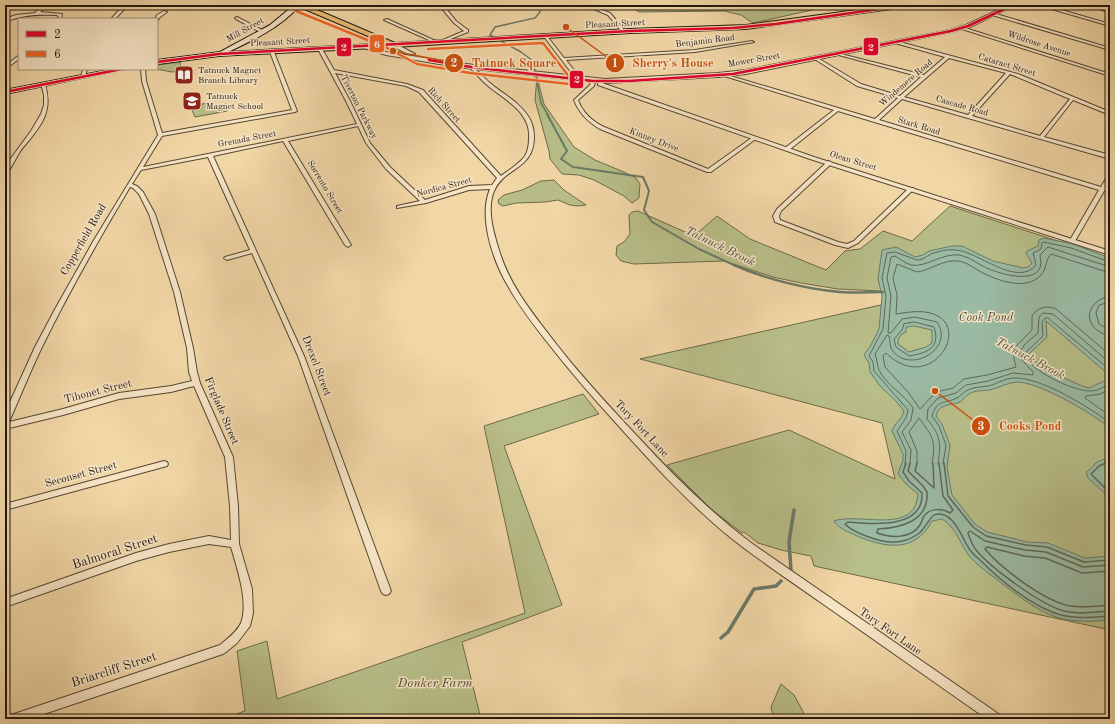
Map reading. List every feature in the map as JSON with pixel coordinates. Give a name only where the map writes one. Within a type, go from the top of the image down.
[{"type":"main road","name":"Mill Street","points":[[219,54],[263,32],[293,10],[297,5]]},
{"type":"main road","points":[[297,5],[317,12],[394,46]]},
{"type":"main road","name":"Pleasant Street","points":[[158,62],[219,54],[757,26],[906,5]]},
{"type":"main road","points":[[5,92],[117,70]]},
{"type":"street","points":[[36,14],[45,5]]},
{"type":"street","points":[[115,18],[126,5]]},
{"type":"street","points":[[386,20],[438,43],[467,31],[455,22],[441,5]]},
{"type":"street","points":[[586,5],[609,14],[624,32]]},
{"type":"street","name":"Mower Street","points":[[364,47],[386,53],[471,67],[593,81],[620,82],[723,75],[837,54],[963,28],[1013,5]]},
{"type":"street","points":[[1040,5],[1110,25]]},
{"type":"street","points":[[1092,5],[1110,12]]},
{"type":"street","points":[[157,18],[165,12]]},
{"type":"street","points":[[5,20],[16,16],[36,14],[60,14],[60,18]]},
{"type":"street","points":[[993,14],[1110,50]]},
{"type":"street","points":[[237,18],[263,32]]},
{"type":"street","name":"Wildrose Avenue","points":[[963,28],[1110,75]]},
{"type":"street","points":[[546,37],[579,79]]},
{"type":"street","name":"Benjamin Road","points":[[564,59],[701,51],[752,42]]},
{"type":"street","name":"Cataract Street","points":[[896,42],[1009,73],[1110,114]]},
{"type":"street","name":"Mower Street","points":[[394,46],[419,58]]},
{"type":"street","name":"Tiverton Parkway","points":[[320,49],[348,101],[358,125],[368,143],[378,157],[424,202]]},
{"type":"street","points":[[143,70],[144,81],[160,136],[294,111],[272,52]]},
{"type":"street","points":[[837,54],[925,77]]},
{"type":"street","name":"Windemere Road","points":[[875,121],[948,56]]},
{"type":"street","points":[[5,68],[18,58]]},
{"type":"street","name":"Cascade Road","points":[[815,58],[864,87],[1110,157]]},
{"type":"street","points":[[471,67],[491,86],[516,104],[530,122],[532,149],[523,161],[493,187]]},
{"type":"street","points":[[83,77],[82,74],[84,70]]},
{"type":"street","name":"Rich Street","points":[[332,71],[407,85],[421,91],[501,179]]},
{"type":"street","points":[[969,117],[1009,73]]},
{"type":"street","name":"Stark Road","points":[[723,75],[1110,191]]},
{"type":"street","name":"Olean Street","points":[[593,81],[829,163],[1110,252]]},
{"type":"street","name":"Kinney Drive","points":[[593,81],[592,85],[576,100],[580,109],[593,124],[710,170],[755,138]]},
{"type":"street","points":[[5,173],[8,162],[35,131],[45,114],[47,98],[43,84]]},
{"type":"street","points":[[1041,137],[1073,98]]},
{"type":"street","points":[[787,149],[837,110]]},
{"type":"street","name":"Grenada Street","points":[[139,169],[358,125]]},
{"type":"street","name":"Copperfield Road","points":[[5,422],[27,369],[48,327],[129,185],[160,136]]},
{"type":"street","name":"Sorrento Street","points":[[285,140],[348,245]]},
{"type":"street","name":"Drexel Street","points":[[210,155],[301,356],[386,591]]},
{"type":"street","points":[[829,163],[779,210],[776,216],[777,221],[835,244],[850,245],[911,189]]},
{"type":"street","points":[[1073,240],[1110,176]]},
{"type":"street","name":"Firglade Street","points":[[129,185],[135,187],[141,193],[154,221],[177,292],[190,348],[196,383],[229,457],[234,506],[235,544],[247,589],[248,613],[245,626],[234,640],[223,649]]},
{"type":"street","name":"Nordica Street","points":[[399,207],[424,202],[469,188],[493,187]]},
{"type":"street","name":"Tory Fort Lane","points":[[493,187],[490,196],[489,208],[490,224],[496,251],[504,274],[513,289],[572,369],[646,452],[704,510],[732,534],[996,719]]},
{"type":"street","points":[[227,258],[254,251]]},
{"type":"street","name":"Tihonet Street","points":[[5,426],[63,412],[119,396],[171,389],[196,383]]},
{"type":"street","name":"Seconset Street","points":[[5,507],[164,464]]},
{"type":"street","name":"Balmoral Street","points":[[5,603],[136,557],[169,548],[209,540],[235,544]]},
{"type":"street","name":"Briarcliff Street","points":[[14,719],[223,649]]},
{"type":"green space","points":[[629,5],[878,5],[826,7],[753,23],[741,15],[724,11],[639,12]]},
{"type":"green space","points":[[180,62],[181,71],[172,72],[158,69],[158,65]]},
{"type":"green space","points":[[537,77],[544,104],[574,147],[595,160],[636,178],[640,184],[639,198],[632,203],[624,196],[594,180],[579,175],[562,174],[550,159],[535,100]]},
{"type":"green space","points":[[208,103],[209,107],[226,104],[227,111],[195,117],[192,110],[198,109],[197,105]]},
{"type":"green space","points":[[554,180],[564,190],[586,205],[570,205],[558,200],[516,203],[503,206],[499,204],[498,200],[504,195],[522,190],[541,181]]},
{"type":"green space","points":[[950,206],[1110,258],[1110,630],[814,566],[811,556],[781,550],[758,543],[744,532],[742,533],[711,509],[667,465],[789,430],[895,479],[882,423],[640,359],[885,304],[884,296],[880,291],[838,289],[773,277],[724,261],[634,264],[621,261],[616,255],[617,246],[624,242],[630,234],[629,215],[632,212],[638,211],[694,236],[717,216],[750,239],[826,270],[845,251],[860,249],[883,231],[912,241]]},
{"type":"green space","name":"Donker Farm","points":[[583,394],[599,414],[504,446],[562,605],[462,642],[481,719],[222,719],[245,711],[237,651],[267,641],[277,699],[525,613],[484,426]]},
{"type":"green space","points":[[781,684],[794,695],[807,719],[774,719],[771,707]]},
{"type":"water","name":"Cook Pond","points":[[1044,238],[1073,244],[1110,258],[1110,310],[1105,311],[1105,318],[1110,321],[1110,428],[1079,407],[1051,392],[1026,383],[1016,382],[990,390],[971,393],[960,402],[942,407],[937,412],[936,416],[942,424],[950,445],[947,467],[952,495],[975,524],[987,532],[1027,542],[1048,543],[1085,558],[1110,556],[1110,620],[1077,621],[1052,616],[1041,611],[982,569],[967,553],[951,527],[942,519],[932,521],[917,539],[899,545],[879,543],[857,536],[844,530],[834,521],[845,519],[897,519],[907,515],[915,507],[918,494],[906,484],[898,474],[903,460],[903,454],[892,431],[894,426],[902,417],[904,411],[880,386],[870,372],[869,363],[864,355],[879,329],[882,296],[878,279],[882,250],[896,247],[915,257],[923,255],[929,251],[952,246],[962,246],[993,261],[1023,268],[1028,267],[1032,263],[1026,253],[1027,251],[1038,246],[1039,240]],"holes":[[[1046,321],[1108,374],[1106,380],[1089,388],[1082,386],[1042,368],[1028,355],[1047,337]],[[914,326],[932,330],[932,343],[926,347],[909,352],[898,344],[898,340],[901,335],[906,332],[906,327]]]},
{"type":"water","points":[[1110,457],[1110,498],[1088,478],[1086,473],[1097,462]]},
{"type":"waterway","name":"Tatnuck Brook","points":[[538,5],[540,12],[535,18],[495,27],[490,35],[521,52],[533,61],[541,103],[548,115]]},
{"type":"waterway","name":"Tatnuck Brook","points":[[547,114],[567,151],[561,159],[573,167],[643,177],[649,191],[644,210],[652,222],[699,249],[736,266]]},
{"type":"waterway","name":"Tatnuck Brook","points":[[734,265],[786,283],[827,291],[883,292]]},
{"type":"waterway","points":[[791,570],[789,542],[794,510]]},
{"type":"waterway","points":[[721,638],[728,632],[754,589],[776,586],[781,581]]},
{"type":"transit line","name":"2","points":[[158,62],[219,54],[630,31],[733,28],[776,24],[906,5]]},
{"type":"transit line","name":"2","points":[[429,60],[471,67],[593,81],[629,81],[733,74],[951,31],[968,26],[1013,5]]},
{"type":"transit line","name":"6","points":[[296,11],[387,48],[417,64],[470,73],[578,85]]},
{"type":"transit line","name":"6","points":[[428,49],[543,43],[574,83]]},
{"type":"transit line","name":"2","points":[[5,92],[117,70]]},
{"type":"place","name":"Sherry's House","points":[[566,27]]},
{"type":"place","name":"Tatnuck Square","points":[[393,51]]},
{"type":"place","name":"Tatnuck Magnet Branch Library","points":[[184,75]]},
{"type":"place","name":"Tatnuck Magnet School","points":[[192,101]]},
{"type":"place","name":"Cooks Pond","points":[[935,391]]}]
